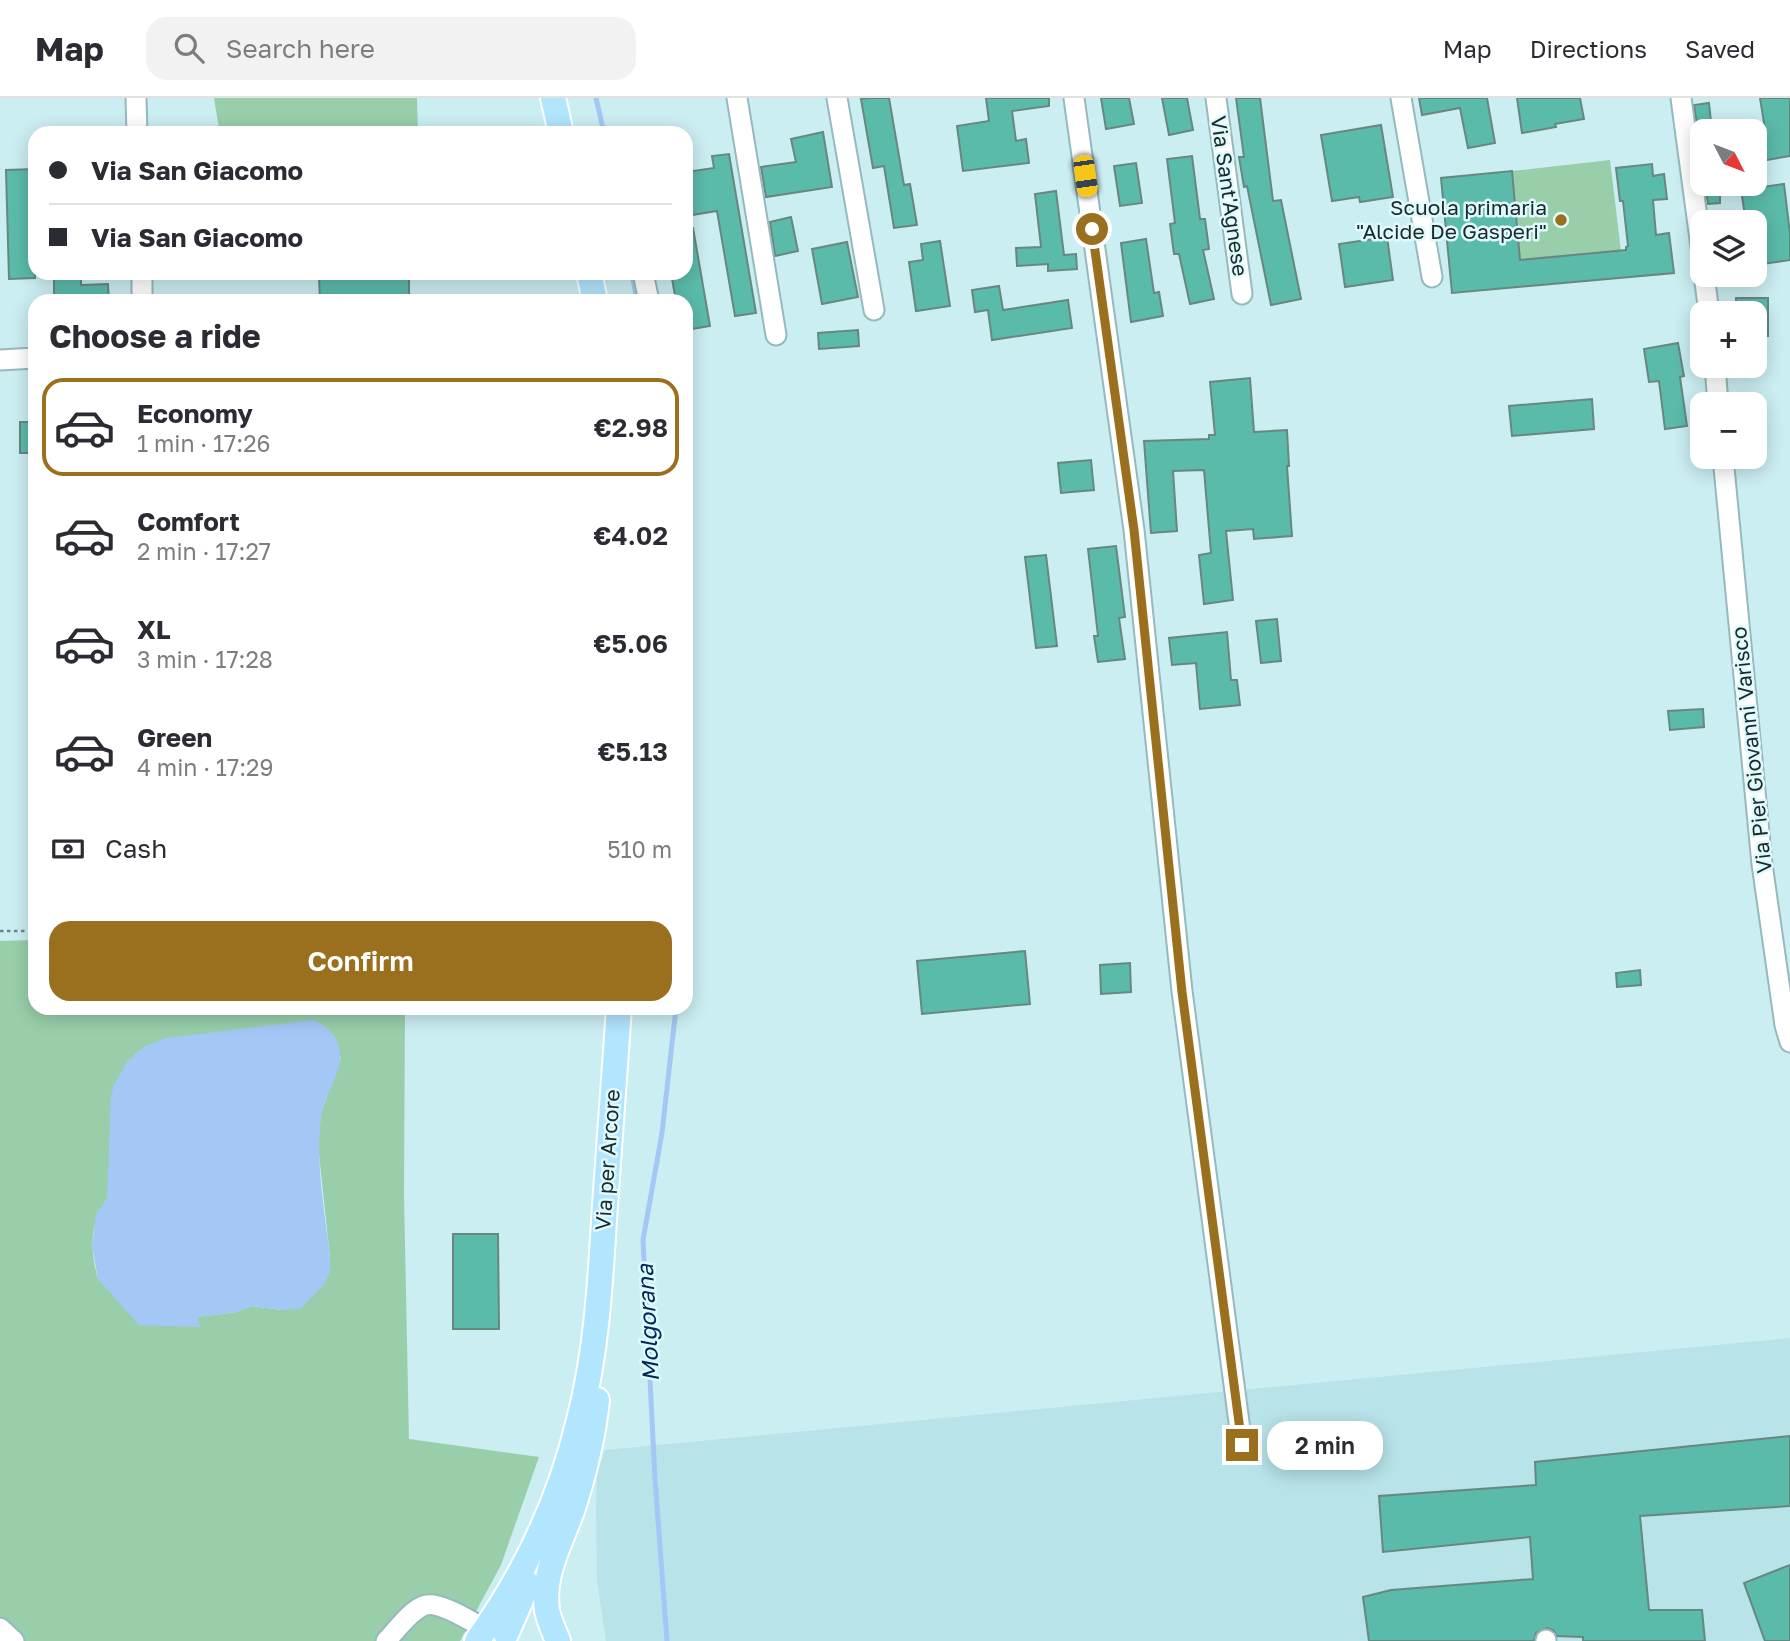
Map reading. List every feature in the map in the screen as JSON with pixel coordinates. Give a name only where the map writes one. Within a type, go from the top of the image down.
[{"type":"main road","points":[[554,98],[560,126]]},
{"type":"main road","name":"Via per Arcore","points":[[598,1312],[619,1015]]},
{"type":"main road","points":[[492,1636],[532,1572],[579,1421],[598,1312]]},
{"type":"main road","points":[[558,1641],[547,1612],[546,1591],[555,1549],[570,1515],[594,1433],[601,1348],[598,1312]]},
{"type":"main road","points":[[492,1636],[524,1628],[533,1630],[548,1641]]},
{"type":"street","points":[[136,98],[137,126]]},
{"type":"street","points":[[737,98],[776,335]]},
{"type":"street","points":[[837,98],[874,310]]},
{"type":"street","points":[[1074,98],[1134,530],[1182,992],[1242,1445]]},
{"type":"street","name":"Via Sant'Agnese","points":[[1216,98],[1241,294]]},
{"type":"street","points":[[1401,98],[1432,277]]},
{"type":"street","points":[[1681,98],[1696,210]]},
{"type":"street","points":[[0,360],[28,358]]},
{"type":"street","name":"Via Pier Giovanni Varisco","points":[[1724,469],[1762,864],[1784,1025],[1790,1042]]},
{"type":"street","points":[[386,1641],[420,1608],[429,1604],[458,1614],[492,1636]]},
{"type":"street","points":[[0,1628],[14,1641]]},
{"type":"path","points":[[0,931],[28,931]]},
{"type":"shaded area","points":[[1790,1338],[1790,1641],[606,1641],[597,1580],[596,1507],[597,1475],[605,1450]]},
{"type":"green space","points":[[214,98],[417,98],[418,126],[219,126]]},
{"type":"green space","points":[[1610,160],[1621,251],[1520,260],[1512,171]]},
{"type":"green space","points":[[28,940],[28,1015],[405,1015],[404,1195],[409,1439],[539,1457],[501,1565],[460,1641],[0,1641],[0,941]],"holes":[[[146,1046],[341,1057],[321,1113],[318,1145],[330,1271],[282,1310],[252,1306],[236,1312],[196,1317],[200,1327],[98,1279],[93,1248],[94,1228],[107,1199],[127,1062]]]},
{"type":"water","points":[[312,1020],[332,1033],[338,1043],[340,1055],[338,1071],[322,1109],[319,1134],[321,1188],[330,1258],[330,1272],[324,1285],[300,1309],[282,1310],[252,1306],[236,1312],[197,1317],[200,1327],[139,1325],[98,1279],[92,1245],[96,1214],[107,1199],[111,1096],[127,1062],[146,1046],[166,1038]]},
{"type":"building","points":[[889,98],[904,185],[910,184],[917,225],[894,228],[884,166],[873,168],[861,99]]},
{"type":"building","points":[[986,98],[1049,98],[1049,106],[1012,111],[1016,141],[1026,139],[1029,163],[963,171],[957,126],[989,121]]},
{"type":"building","points":[[1101,98],[1129,98],[1134,124],[1106,129]]},
{"type":"building","points":[[1162,98],[1187,98],[1193,130],[1169,135]]},
{"type":"building","points":[[1236,98],[1260,98],[1273,201],[1281,200],[1301,299],[1271,305],[1247,186],[1244,187],[1239,157],[1244,157]]},
{"type":"building","points":[[1419,98],[1487,98],[1495,143],[1468,148],[1460,108],[1422,115]]},
{"type":"building","points":[[1517,98],[1580,98],[1584,119],[1522,133]]},
{"type":"building","points":[[1760,98],[1790,98],[1790,156],[1768,160],[1768,119],[1763,119]]},
{"type":"building","points":[[1709,103],[1711,119],[1696,119],[1694,105]]},
{"type":"building","points":[[1381,125],[1393,197],[1360,202],[1359,197],[1332,201],[1321,135]]},
{"type":"building","points":[[823,132],[832,187],[766,197],[761,167],[796,162],[791,139]]},
{"type":"building","points":[[729,154],[756,313],[735,316],[717,211],[693,215],[693,171],[714,168],[712,156]]},
{"type":"building","points":[[1192,156],[1200,219],[1205,219],[1209,249],[1203,250],[1214,299],[1190,304],[1179,254],[1174,254],[1170,224],[1175,223],[1167,159]]},
{"type":"building","points":[[1136,163],[1142,203],[1120,206],[1114,166]]},
{"type":"building","points":[[1652,164],[1653,176],[1664,174],[1667,199],[1653,200],[1656,235],[1669,233],[1674,273],[1452,293],[1441,178],[1512,171],[1520,260],[1626,250],[1628,246],[1623,201],[1620,201],[1616,168]]},
{"type":"building","points":[[28,169],[28,278],[9,279],[6,170]]},
{"type":"building","points":[[1784,184],[1790,260],[1767,263],[1767,210],[1744,210],[1742,196],[1768,196],[1768,186]]},
{"type":"building","points":[[1056,191],[1064,255],[1076,254],[1077,269],[1048,271],[1048,264],[1017,266],[1016,248],[1041,247],[1035,194]]},
{"type":"building","points":[[1707,196],[1720,196],[1720,203],[1708,204]]},
{"type":"building","points":[[791,217],[798,251],[775,256],[770,222]]},
{"type":"building","points":[[693,228],[710,326],[693,329],[693,294],[675,294],[672,280],[693,280]]},
{"type":"building","points":[[1387,237],[1393,280],[1345,287],[1339,244]]},
{"type":"building","points":[[1146,239],[1154,293],[1159,292],[1163,316],[1131,322],[1121,243]]},
{"type":"building","points":[[940,241],[950,306],[916,311],[909,262],[923,260],[921,244]]},
{"type":"building","points":[[847,242],[858,297],[822,304],[812,249]]},
{"type":"building","points":[[54,280],[81,280],[81,285],[108,284],[109,294],[54,294]]},
{"type":"building","points":[[319,280],[409,280],[409,294],[320,294]]},
{"type":"building","points":[[999,286],[1003,310],[1068,300],[1072,328],[992,340],[988,310],[975,312],[972,290]]},
{"type":"building","points":[[1736,298],[1768,298],[1768,336],[1767,301],[1736,301]]},
{"type":"building","points":[[858,330],[859,346],[819,349],[818,333]]},
{"type":"building","points":[[1678,343],[1684,376],[1680,377],[1687,426],[1665,429],[1659,381],[1649,382],[1644,349]]},
{"type":"building","points":[[1250,378],[1254,432],[1287,430],[1292,536],[1254,539],[1253,529],[1226,531],[1233,600],[1204,604],[1199,555],[1211,553],[1204,470],[1173,471],[1177,531],[1151,533],[1144,441],[1209,439],[1209,435],[1215,435],[1210,382]]},
{"type":"building","points":[[1592,399],[1594,429],[1512,436],[1509,406]]},
{"type":"building","points":[[20,422],[28,422],[28,453],[20,453]]},
{"type":"building","points":[[1091,460],[1094,490],[1061,493],[1058,463]]},
{"type":"building","points":[[1116,546],[1125,617],[1119,618],[1125,659],[1098,662],[1094,636],[1098,636],[1088,549]]},
{"type":"building","points":[[1046,555],[1057,646],[1036,648],[1025,557]]},
{"type":"building","points":[[1277,619],[1281,661],[1261,663],[1256,621]]},
{"type":"building","points":[[1227,632],[1231,680],[1237,680],[1240,705],[1200,709],[1196,663],[1172,665],[1169,638]]},
{"type":"building","points":[[1703,709],[1704,727],[1670,730],[1668,711]]},
{"type":"building","points":[[1025,951],[1030,1004],[922,1014],[917,961]]},
{"type":"building","points":[[1130,963],[1131,992],[1101,994],[1100,965]]},
{"type":"building","points":[[1640,970],[1641,985],[1617,987],[1616,973]]},
{"type":"building","points":[[453,1234],[498,1234],[499,1329],[453,1329]]},
{"type":"building","points":[[1790,1436],[1790,1506],[1640,1516],[1649,1610],[1702,1610],[1705,1641],[1583,1641],[1583,1637],[1557,1636],[1553,1630],[1547,1628],[1536,1633],[1534,1641],[1369,1641],[1363,1597],[1391,1590],[1533,1579],[1530,1537],[1383,1552],[1379,1496],[1536,1485],[1535,1462]]},
{"type":"building","points":[[1790,1565],[1790,1641],[1765,1641],[1744,1583]]},
{"type":"waterway","name":"Molgorana","points":[[596,98],[602,126]]},
{"type":"waterway","name":"Molgorana","points":[[633,280],[636,294]]},
{"type":"waterway","name":"Molgorana","points":[[667,1641],[655,1479],[643,1240],[662,1133],[675,1015]]},
{"type":"place","name":"Scuola primaria \"Alcide De Gasperi\"","points":[[1561,220]]},
{"type":"route","points":[[1092,229],[1134,530],[1182,992],[1242,1445]]}]
